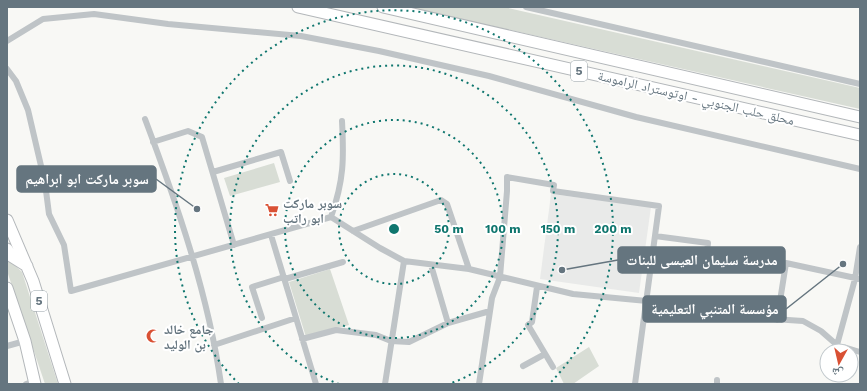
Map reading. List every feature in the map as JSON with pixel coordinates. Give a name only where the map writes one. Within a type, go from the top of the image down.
[{"type":"highway","name":"محلق حلب الجنوبي - اوتوستراد الراموسة","points":[[298,7],[860,135]]},
{"type":"highway","name":"محلق حلب الجنوبي - اوتوستراد الراموسة","points":[[383,7],[860,117]]},
{"type":"highway","name":"5","points":[[7,220],[33,281],[64,384]]},
{"type":"highway","points":[[7,249],[11,256],[27,266]]},
{"type":"highway","name":"5","points":[[7,288],[25,341],[32,383]]},
{"type":"street","points":[[526,7],[860,84]]},
{"type":"street","points":[[7,41],[43,19],[94,14],[168,24],[301,36],[379,51],[489,76],[636,117],[860,169]]},
{"type":"street","points":[[7,69],[16,80],[28,110],[45,183],[49,214],[64,245],[71,291],[271,235],[331,216]]},
{"type":"street","points":[[145,119],[192,257],[214,345],[221,384]]},
{"type":"street","points":[[331,216],[340,193],[344,162],[342,121]]},
{"type":"street","points":[[153,142],[188,131],[202,138],[234,245]]},
{"type":"street","points":[[213,172],[281,152],[290,181]]},
{"type":"street","points":[[479,384],[492,298],[500,278],[507,177],[554,185],[553,191],[659,206],[635,384]]},
{"type":"street","points":[[353,231],[440,200],[446,204],[469,269]]},
{"type":"street","points":[[331,216],[353,231],[404,260],[431,265],[469,269],[537,287],[573,294],[647,301],[777,320],[803,321],[821,331],[835,343]]},
{"type":"street","points":[[271,235],[316,384]]},
{"type":"street","points":[[655,236],[708,243],[705,269]]},
{"type":"street","points":[[838,343],[857,279],[860,247]]},
{"type":"street","points":[[385,384],[404,260]]},
{"type":"street","points":[[262,318],[252,288],[343,262]]},
{"type":"street","points":[[777,320],[786,263],[857,279]]},
{"type":"street","points":[[431,265],[448,323]]},
{"type":"street","points":[[537,287],[532,322],[528,325],[553,367]]},
{"type":"street","points":[[302,339],[336,330],[376,335],[391,341],[409,342],[448,323],[490,311]]},
{"type":"street","points":[[214,345],[296,318]]},
{"type":"street","points":[[7,346],[25,341]]},
{"type":"street","points":[[523,366],[544,354]]},
{"type":"shaded area","points":[[408,7],[504,7],[860,88],[860,109]]},
{"type":"shaded area","points":[[274,163],[280,182],[230,196],[224,178]]},
{"type":"shaded area","points":[[551,194],[651,207],[639,293],[540,279]]},
{"type":"shaded area","points":[[7,258],[22,272],[58,384],[45,384],[7,271]]},
{"type":"shaded area","points":[[330,269],[349,325],[306,337],[289,282]]},
{"type":"shaded area","points":[[589,347],[599,366],[573,384],[564,384],[556,368]]},
{"type":"place","name":"سوبر ماركت ابو ابراهيم","points":[[197,209]]},
{"type":"place","name":"سوبر ماركت ابو راتب","points":[[272,210]]},
{"type":"place","name":"مؤسسة المتنبي التعليمية","points":[[843,264]]},
{"type":"place","name":"مدرسة سليمان العيسى للبنات","points":[[562,270]]},
{"type":"place","name":"جامع خالد بن الوليد","points":[[153,336]]}]
